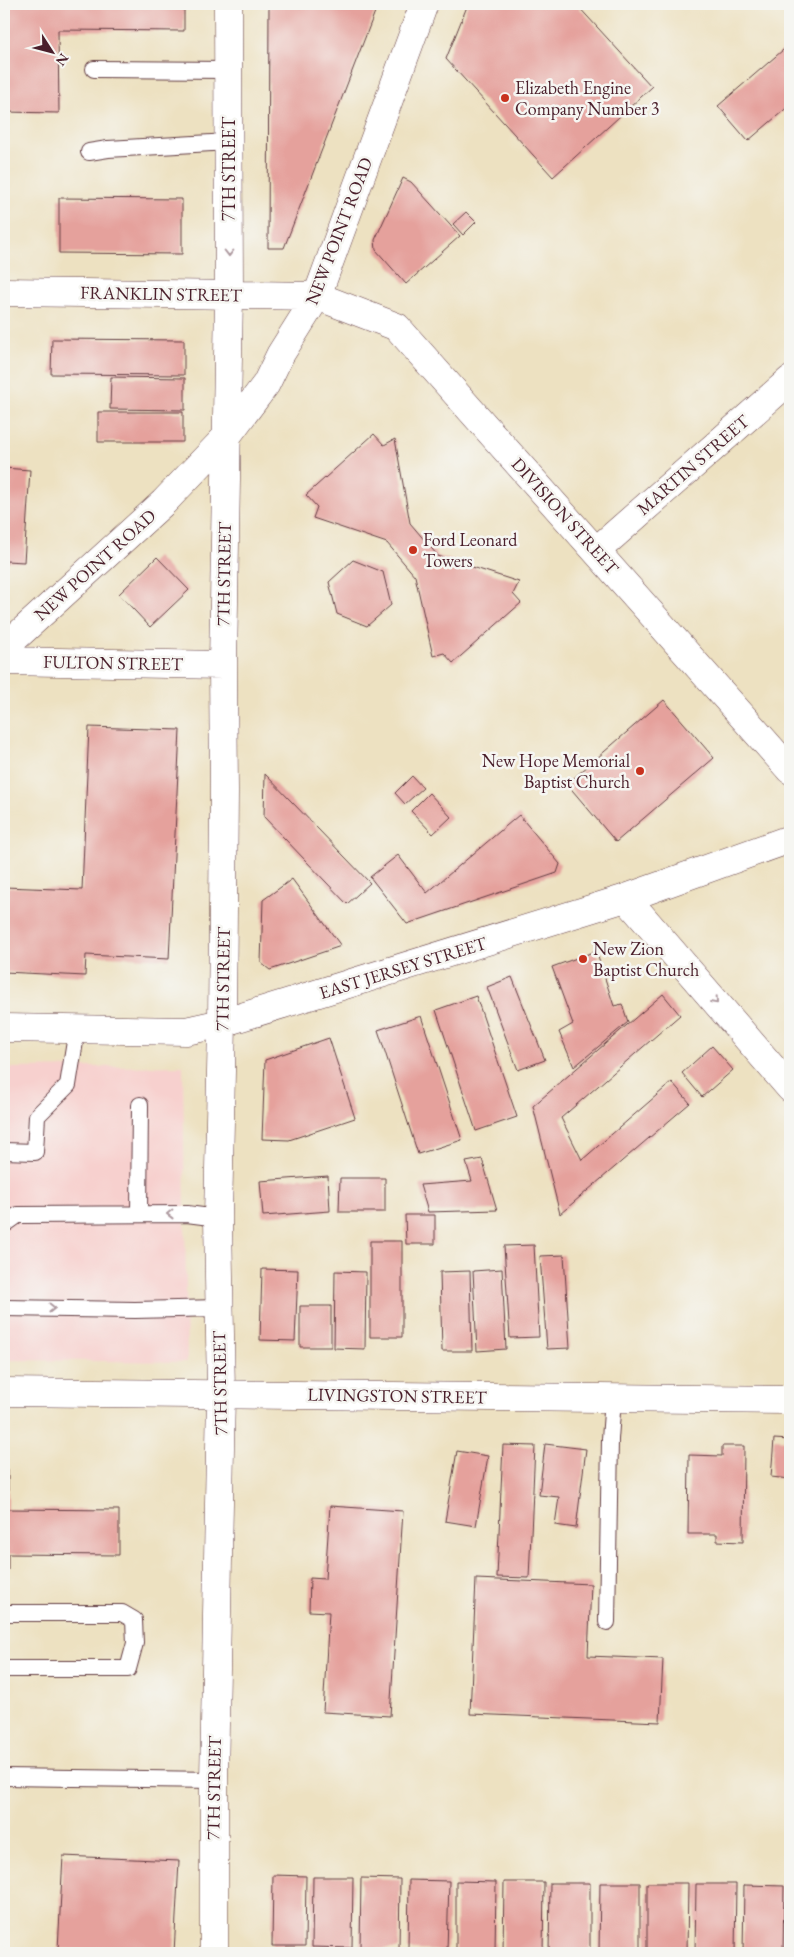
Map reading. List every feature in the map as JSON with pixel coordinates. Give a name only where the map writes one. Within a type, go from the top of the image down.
[{"type":"street","name":"7TH STREET","points":[[214,1953],[214,1780],[222,1393],[218,1218],[222,1023],[223,665],[229,294],[228,4]]},
{"type":"street","name":"NEW POINT ROAD","points":[[4,648],[164,502],[227,436],[266,384],[280,355],[317,296],[424,4]]},
{"type":"street","name":"FRANKLIN STREET","points":[[4,292],[317,296]]},
{"type":"street","name":"DIVISION STREET","points":[[317,296],[397,327],[790,770]]},
{"type":"street","name":"MARTIN STREET","points":[[596,551],[790,380]]},
{"type":"street","name":"FULTON STREET","points":[[4,661],[223,665]]},
{"type":"street","name":"EAST JERSEY STREET","points":[[4,1028],[186,1031],[222,1023],[626,898],[790,839]]},
{"type":"street","points":[[626,898],[790,1088]]},
{"type":"street","name":"LIVINGSTON STREET","points":[[4,1392],[790,1400]]},
{"type":"lane","points":[[94,69],[229,70]]},
{"type":"lane","points":[[89,152],[108,149],[229,142]]},
{"type":"lane","points":[[4,1151],[35,1152],[37,1116],[68,1084],[77,1029]]},
{"type":"lane","points":[[139,1214],[140,1105]]},
{"type":"lane","points":[[4,1225],[18,1215],[187,1214],[218,1218]]},
{"type":"lane","points":[[4,1308],[135,1310],[219,1308]]},
{"type":"lane","points":[[607,1622],[610,1439],[613,1399]]},
{"type":"lane","points":[[4,1613],[122,1612],[134,1620],[136,1643],[128,1669],[4,1669]]},
{"type":"lane","points":[[4,1777],[214,1780]]},
{"type":"shaded area","points":[[183,1066],[187,1362],[4,1360],[4,1068]]},
{"type":"building","points":[[4,4],[184,4],[184,31],[58,30],[59,113],[4,112]]},
{"type":"building","points":[[269,4],[378,4],[284,248],[268,248]]},
{"type":"building","points":[[468,4],[576,4],[652,87],[553,177],[446,59]]},
{"type":"building","points":[[790,44],[790,105],[748,141],[718,106]]},
{"type":"building","points":[[403,178],[411,182],[460,236],[406,284],[376,250],[375,240]]},
{"type":"building","points":[[59,198],[182,199],[182,254],[59,253]]},
{"type":"building","points":[[466,212],[476,222],[463,235],[453,224]]},
{"type":"building","points":[[52,339],[184,340],[184,375],[51,374]]},
{"type":"building","points":[[111,377],[185,378],[185,410],[110,409]]},
{"type":"building","points":[[98,412],[183,412],[183,442],[98,442]]},
{"type":"building","name":"Ford Leonard Towers","points":[[374,434],[384,445],[395,439],[410,523],[438,556],[519,582],[513,594],[521,603],[453,663],[444,653],[433,656],[415,576],[387,543],[313,518],[317,507],[306,495]]},
{"type":"building","points":[[4,468],[30,470],[24,562],[6,561],[5,571],[4,571]]},
{"type":"building","points":[[157,557],[189,590],[150,627],[119,594]]},
{"type":"building","points":[[353,560],[383,572],[391,605],[367,626],[337,614],[329,582]]},
{"type":"building","name":"New Hope Memorial Baptist Church","points":[[664,700],[714,758],[616,842],[567,784]]},
{"type":"building","points":[[89,727],[180,730],[169,959],[86,955],[85,976],[4,972],[4,887],[82,890]]},
{"type":"building","points":[[265,774],[370,883],[347,904],[264,817]]},
{"type":"building","points":[[412,776],[423,788],[405,804],[395,793]]},
{"type":"building","points":[[429,793],[451,817],[433,834],[411,811]]},
{"type":"building","points":[[519,815],[560,864],[557,873],[407,924],[370,877],[398,855],[427,893]]},
{"type":"building","points":[[292,879],[341,946],[270,970],[261,963],[263,900]]},
{"type":"building","points":[[596,951],[614,1006],[622,1004],[628,1022],[574,1067],[559,1032],[573,1024],[552,967]]},
{"type":"building","points":[[512,977],[545,1060],[518,1070],[487,987]]},
{"type":"building","points":[[663,994],[680,1015],[561,1118],[582,1160],[672,1082],[690,1103],[560,1214],[533,1106]]},
{"type":"building","points":[[476,996],[517,1117],[476,1131],[436,1010]]},
{"type":"building","points":[[421,1016],[462,1140],[418,1154],[378,1030]]},
{"type":"building","points":[[329,1038],[355,1118],[289,1140],[262,1139],[265,1060]]},
{"type":"building","points":[[712,1046],[733,1070],[702,1097],[682,1073]]},
{"type":"building","points":[[482,1159],[497,1210],[428,1212],[420,1185],[472,1181],[466,1162]]},
{"type":"building","points":[[328,1176],[330,1211],[263,1216],[260,1181]]},
{"type":"building","points":[[340,1178],[385,1178],[385,1212],[339,1212]]},
{"type":"building","points":[[405,1215],[435,1215],[435,1244],[406,1244]]},
{"type":"building","points":[[370,1241],[402,1241],[402,1337],[370,1337]]},
{"type":"building","points":[[534,1245],[539,1337],[510,1338],[504,1246]]},
{"type":"building","points":[[564,1255],[570,1348],[547,1349],[540,1256]]},
{"type":"building","points":[[262,1269],[298,1270],[295,1341],[260,1340]]},
{"type":"building","points":[[502,1269],[506,1349],[477,1351],[473,1271]]},
{"type":"building","points":[[335,1271],[366,1272],[365,1349],[334,1348]]},
{"type":"building","points":[[470,1271],[472,1351],[442,1351],[440,1272]]},
{"type":"building","points":[[300,1306],[331,1306],[331,1347],[300,1347]]},
{"type":"building","points":[[774,1439],[790,1440],[790,1479],[771,1477]]},
{"type":"building","points":[[545,1444],[586,1449],[576,1528],[555,1525],[559,1497],[539,1495]]},
{"type":"building","points":[[503,1445],[535,1446],[529,1578],[497,1577]]},
{"type":"building","points":[[722,1446],[744,1446],[743,1542],[717,1541],[717,1534],[688,1534],[689,1455],[722,1456]]},
{"type":"building","points":[[457,1451],[488,1456],[476,1526],[445,1521]]},
{"type":"building","points":[[4,1469],[8,1469],[8,1509],[119,1510],[119,1555],[8,1554],[8,1570],[4,1570]]},
{"type":"building","points":[[330,1506],[403,1511],[390,1716],[323,1712],[329,1612],[309,1611],[310,1578],[325,1579]]},
{"type":"building","points":[[476,1579],[591,1584],[588,1656],[663,1659],[660,1722],[470,1714]]},
{"type":"building","points":[[63,1856],[179,1861],[174,1953],[58,1949]]},
{"type":"building","points":[[273,1875],[306,1876],[305,1946],[272,1946]]},
{"type":"building","points":[[313,1877],[353,1877],[352,1948],[312,1947]]},
{"type":"building","points":[[361,1878],[400,1879],[399,1949],[360,1949]]},
{"type":"building","points":[[409,1880],[449,1881],[447,1951],[408,1950]]},
{"type":"building","points":[[456,1881],[496,1882],[495,1952],[456,1952]]},
{"type":"building","points":[[504,1882],[544,1882],[543,1953],[503,1953]]},
{"type":"building","points":[[550,1883],[590,1883],[590,1953],[549,1953]]},
{"type":"building","points":[[600,1883],[640,1883],[640,1953],[599,1953]]},
{"type":"building","points":[[647,1883],[688,1883],[687,1953],[647,1953]]},
{"type":"building","points":[[696,1884],[736,1884],[735,1953],[695,1953]]},
{"type":"building","points":[[744,1885],[784,1886],[783,1953],[743,1953]]},
{"type":"place","name":"Elizabeth Engine Company Number 3","points":[[505,98]]},
{"type":"place","name":"Ford Leonard Towers","points":[[413,550]]},
{"type":"place","name":"New Hope Memorial Baptist Church","points":[[640,771]]},
{"type":"place","name":"New Zion Baptist Church","points":[[583,959]]}]
